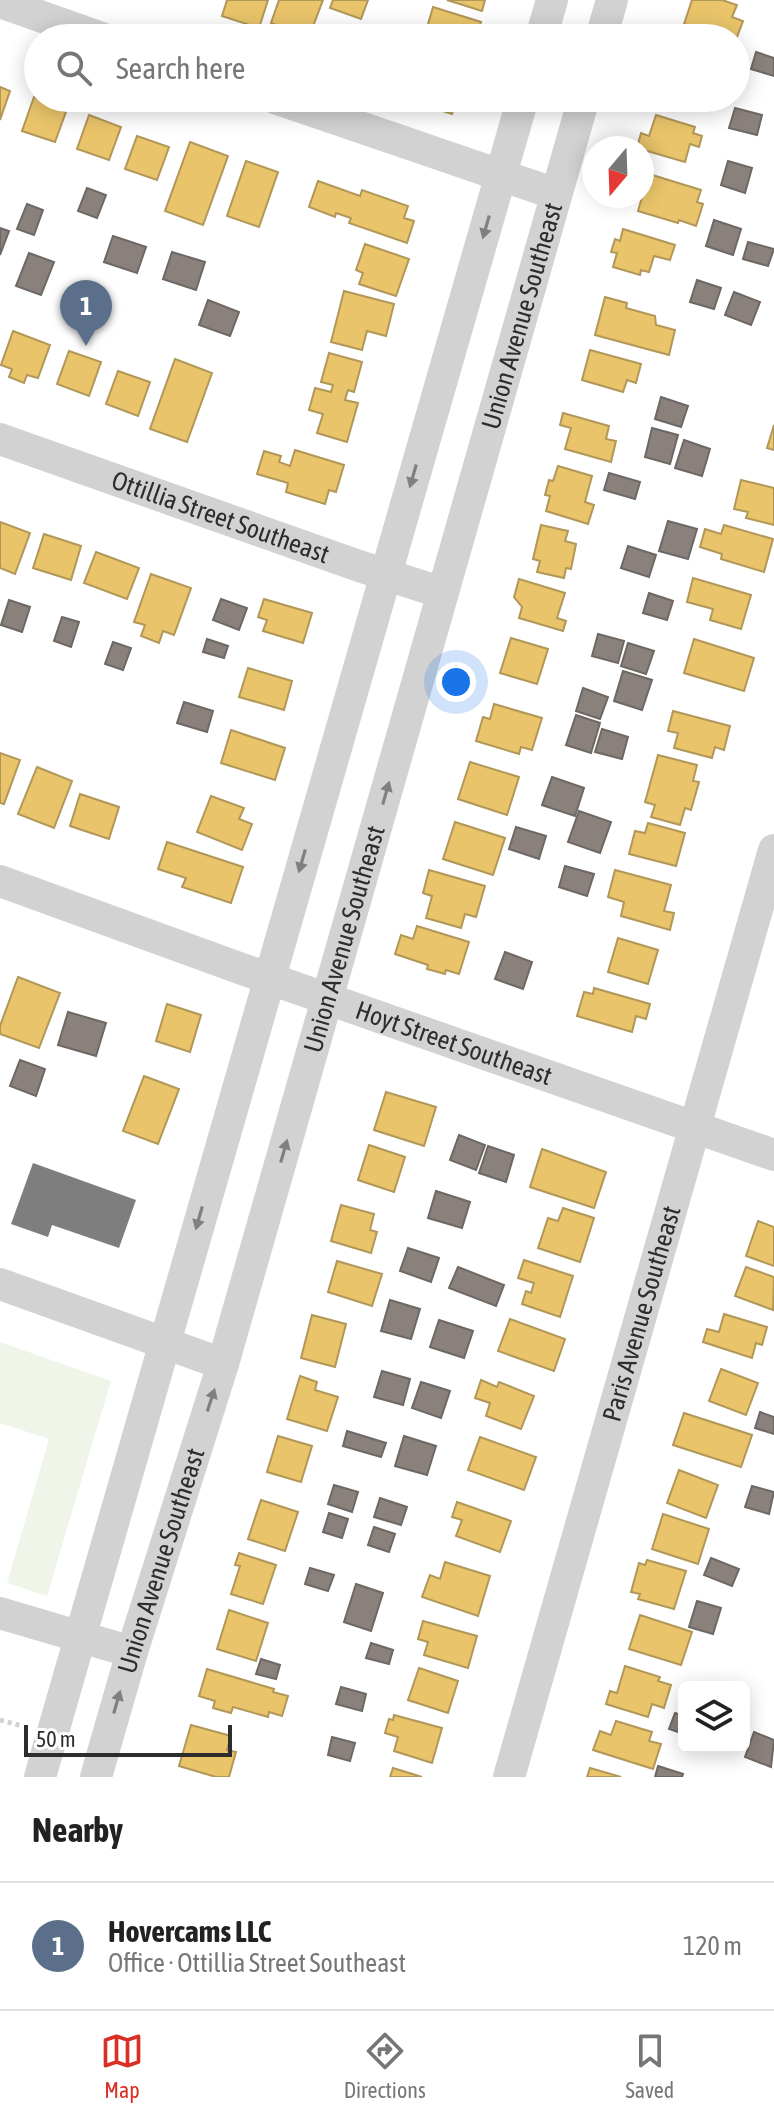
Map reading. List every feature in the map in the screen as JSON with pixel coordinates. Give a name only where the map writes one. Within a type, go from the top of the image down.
[{"type":"street","points":[[545,24],[552,0]]},
{"type":"street","points":[[605,24],[612,0]]},
{"type":"street","points":[[0,2],[62,24]]},
{"type":"street","points":[[315,112],[556,194]]},
{"type":"street","points":[[40,1777],[519,112]]},
{"type":"street","name":"Union Avenue Southeast","points":[[96,1777],[223,1364],[580,112]]},
{"type":"street","name":"Ottillia Street Southeast","points":[[0,439],[443,593]]},
{"type":"street","name":"Paris Avenue Southeast","points":[[509,1777],[774,850]]},
{"type":"street","name":"Hoyt Street Southeast","points":[[0,881],[774,1155]]},
{"type":"street","points":[[0,1284],[223,1364]]},
{"type":"street","points":[[0,1613],[132,1652]]},
{"type":"path","points":[[0,1720],[22,1726]]},
{"type":"shaded area","points":[[0,1342],[111,1381],[47,1596],[7,1583],[49,1439],[0,1423]]},
{"type":"building: Homes","points":[[227,0],[268,0],[260,24],[247,24],[222,16]]},
{"type":"building: Homes","points":[[279,0],[323,0],[314,24],[271,23]]},
{"type":"building: Homes","points":[[333,0],[368,0],[361,19],[330,8]]},
{"type":"building: Homes","points":[[447,0],[485,0],[482,11]]},
{"type":"building: Homes","points":[[692,0],[722,0],[737,5],[732,17],[743,21],[742,24],[684,24]]},
{"type":"building: Homes","points":[[433,7],[481,22],[480,24],[428,24]]},
{"type":"building: Homes","points":[[0,87],[10,91],[0,120]]},
{"type":"building: Homes","points":[[29,112],[66,112],[55,142],[22,131]]},
{"type":"building: Homes","points":[[89,115],[121,127],[109,160],[77,149]]},
{"type":"building: Homes","points":[[656,115],[695,127],[693,133],[702,136],[699,147],[690,144],[685,162],[654,153],[654,136],[649,136]]},
{"type":"building: Homes","points":[[137,136],[169,147],[157,180],[125,169]]},
{"type":"building: Homes","points":[[190,142],[228,156],[203,225],[165,211]]},
{"type":"building: Homes","points":[[246,161],[278,172],[259,227],[227,216]]},
{"type":"building: Homes","points":[[654,176],[701,190],[697,202],[703,204],[696,226],[638,211],[639,208],[654,208]]},
{"type":"building: Homes","points":[[318,181],[360,196],[362,190],[408,206],[404,218],[414,221],[407,243],[349,223],[351,218],[336,213],[335,217],[309,207]]},
{"type":"building: Homes","points":[[623,229],[675,245],[670,260],[654,256],[649,272],[641,270],[640,275],[613,267],[617,253],[611,252],[615,239],[620,241]]},
{"type":"building: Homes","points":[[365,244],[409,259],[396,296],[359,284],[363,273],[356,270]]},
{"type":"building: Homes","points":[[344,291],[394,304],[386,336],[367,331],[362,350],[331,342]]},
{"type":"building: Homes","points":[[605,297],[627,303],[626,308],[655,316],[656,325],[675,330],[669,355],[595,335]]},
{"type":"building: Homes","points":[[13,331],[50,345],[38,378],[27,375],[24,383],[9,377],[12,369],[1,365]]},
{"type":"building: Homes","points":[[590,350],[641,364],[636,383],[627,380],[623,392],[582,380]]},
{"type":"building: Homes","points":[[69,351],[101,362],[89,396],[57,384]]},
{"type":"building: Homes","points":[[329,353],[362,362],[354,392],[348,390],[345,400],[358,403],[347,442],[317,433],[323,414],[309,410],[315,388],[331,392],[333,385],[321,382]]},
{"type":"building: Homes","points":[[175,359],[212,373],[187,442],[150,429]]},
{"type":"building: Homes","points":[[118,371],[150,382],[138,416],[106,404]]},
{"type":"building: Homes","points":[[563,413],[609,426],[606,439],[616,441],[611,462],[565,449],[571,428],[560,425]]},
{"type":"building: Homes","points":[[774,425],[774,450],[767,448]]},
{"type":"building: Homes","points":[[295,450],[344,465],[336,492],[329,490],[325,504],[286,492],[288,483],[257,474],[264,451],[281,456],[279,462],[290,466]]},
{"type":"building: Homes","points":[[558,466],[592,476],[585,502],[594,505],[588,524],[546,511],[550,496],[545,495],[549,480],[553,481]]},
{"type":"building: Homes","points":[[741,480],[774,488],[774,525],[746,518],[748,512],[734,509]]},
{"type":"building: Homes","points":[[0,522],[30,533],[15,574],[0,568]]},
{"type":"building: Homes","points":[[541,525],[568,531],[565,541],[576,544],[571,569],[566,568],[564,578],[537,572],[540,561],[533,559]]},
{"type":"building: Homes","points":[[724,525],[773,539],[764,572],[721,559],[722,554],[700,547],[705,529],[721,534]]},
{"type":"building: Homes","points":[[44,534],[81,546],[71,580],[33,568]]},
{"type":"building: Homes","points":[[96,552],[139,568],[127,599],[84,583]]},
{"type":"building: Homes","points":[[151,574],[191,588],[174,635],[163,631],[159,643],[141,636],[145,625],[134,622]]},
{"type":"building: Homes","points":[[693,578],[751,595],[741,629],[710,620],[713,609],[687,602]]},
{"type":"building: Homes","points":[[519,579],[565,593],[557,618],[566,621],[563,631],[519,618],[522,607],[514,597]]},
{"type":"building: Homes","points":[[264,599],[312,613],[303,643],[263,631],[267,620],[258,617]]},
{"type":"building: Homes","points":[[511,638],[548,649],[537,684],[500,673]]},
{"type":"building: Homes","points":[[694,639],[754,658],[744,691],[684,673]]},
{"type":"building: Homes","points":[[248,668],[292,681],[284,710],[239,697]]},
{"type":"building: Homes","points":[[494,704],[542,718],[532,750],[521,747],[519,754],[476,741],[483,717],[490,719]]},
{"type":"building: Homes","points":[[673,711],[730,726],[724,750],[715,747],[712,758],[674,748],[678,733],[668,731]]},
{"type":"building: Homes","points":[[231,730],[285,748],[275,780],[221,763]]},
{"type":"building: Homes","points":[[0,753],[20,760],[4,804],[0,803]]},
{"type":"building: Homes","points":[[658,755],[697,765],[693,781],[699,782],[691,810],[685,808],[680,825],[651,817],[655,805],[645,802]]},
{"type":"building: Homes","points":[[470,762],[519,777],[507,815],[458,799]]},
{"type":"building: Homes","points":[[37,767],[72,781],[54,828],[18,814]]},
{"type":"building: Homes","points":[[80,794],[119,807],[109,839],[70,826]]},
{"type":"building: Homes","points":[[211,796],[244,808],[239,819],[252,824],[242,850],[197,832]]},
{"type":"building: Homes","points":[[455,822],[505,838],[493,875],[443,859]]},
{"type":"building: Homes","points":[[648,823],[685,833],[676,866],[629,854],[635,831],[645,833]]},
{"type":"building: Homes","points":[[167,842],[243,867],[231,903],[182,887],[186,878],[158,869]]},
{"type":"building: Homes","points":[[429,870],[485,886],[476,917],[465,914],[461,928],[426,918],[432,896],[423,893]]},
{"type":"building: Homes","points":[[615,870],[671,885],[664,911],[674,913],[670,930],[621,916],[624,902],[608,897]]},
{"type":"building: Homes","points":[[417,926],[469,942],[459,974],[427,969],[428,965],[395,954],[401,935],[413,939]]},
{"type":"building: Homes","points":[[618,938],[658,950],[648,984],[608,972]]},
{"type":"building: Homes","points":[[18,977],[60,993],[39,1048],[0,1034],[0,1026]]},
{"type":"building: Homes","points":[[594,988],[650,1004],[646,1019],[636,1016],[632,1032],[577,1016],[584,992],[593,994]]},
{"type":"building: Homes","points":[[167,1004],[201,1015],[190,1052],[156,1041]]},
{"type":"building: Homes","points":[[144,1076],[179,1089],[158,1144],[123,1131]]},
{"type":"building: Homes","points":[[386,1092],[436,1107],[424,1146],[374,1130]]},
{"type":"building: Homes","points":[[369,1145],[405,1157],[394,1192],[358,1180]]},
{"type":"building: Homes","points":[[542,1149],[606,1172],[594,1208],[530,1187]]},
{"type":"building: Homes","points":[[341,1205],[374,1214],[370,1230],[377,1232],[371,1253],[331,1241]]},
{"type":"building: Homes","points":[[563,1208],[594,1218],[580,1262],[538,1248],[548,1218],[558,1221]]},
{"type":"building: Homes","points":[[758,1221],[774,1227],[774,1266],[746,1256]]},
{"type":"building: Homes","points":[[524,1260],[573,1276],[560,1317],[522,1304],[526,1291],[531,1293],[534,1283],[518,1278]]},
{"type":"building: Homes","points":[[337,1261],[382,1274],[372,1306],[328,1292]]},
{"type":"building: Homes","points":[[746,1267],[774,1277],[773,1310],[735,1296]]},
{"type":"building: Homes","points":[[724,1314],[767,1327],[762,1345],[756,1343],[752,1358],[703,1342],[707,1329],[719,1332]]},
{"type":"building: Homes","points":[[312,1315],[346,1324],[335,1367],[301,1358]]},
{"type":"building: Homes","points":[[510,1319],[565,1339],[554,1371],[498,1351]]},
{"type":"building: Homes","points":[[721,1369],[758,1383],[746,1415],[709,1401]]},
{"type":"building: Homes","points":[[300,1376],[317,1382],[315,1390],[338,1397],[327,1431],[287,1419]]},
{"type":"building: Homes","points":[[481,1380],[497,1387],[499,1382],[534,1396],[521,1429],[486,1416],[490,1403],[475,1398]]},
{"type":"building: Homes","points":[[684,1413],[752,1435],[741,1467],[673,1445]]},
{"type":"building: Homes","points":[[278,1436],[312,1446],[301,1482],[267,1472]]},
{"type":"building: Homes","points":[[480,1437],[536,1457],[524,1490],[468,1470]]},
{"type":"building: Homes","points":[[679,1470],[718,1485],[706,1518],[667,1503]]},
{"type":"building: Homes","points":[[261,1500],[298,1512],[285,1551],[248,1539]]},
{"type":"building: Homes","points":[[457,1502],[511,1521],[500,1552],[456,1536],[462,1520],[452,1517]]},
{"type":"building: Homes","points":[[663,1514],[709,1529],[698,1564],[652,1549]]},
{"type":"building: Homes","points":[[239,1553],[276,1565],[263,1604],[231,1594],[240,1566],[235,1565]]},
{"type":"building: Homes","points":[[647,1560],[686,1571],[674,1609],[638,1599],[640,1594],[631,1592],[639,1563],[645,1565]]},
{"type":"building: Homes","points":[[445,1562],[490,1576],[478,1616],[422,1597],[430,1575],[440,1579]]},
{"type":"building: Homes","points":[[229,1610],[268,1623],[256,1661],[217,1649]]},
{"type":"building: Homes","points":[[640,1615],[692,1632],[681,1665],[629,1649]]},
{"type":"building: Homes","points":[[423,1621],[477,1636],[468,1668],[424,1655],[428,1642],[418,1639]]},
{"type":"building: Homes","points":[[625,1666],[660,1677],[658,1681],[671,1685],[664,1708],[652,1704],[648,1717],[606,1704],[610,1691],[617,1693]]},
{"type":"building: Homes","points":[[419,1668],[458,1681],[448,1713],[408,1700]]},
{"type":"building: Homes","points":[[207,1669],[288,1696],[282,1716],[269,1712],[268,1717],[233,1707],[231,1713],[213,1708],[215,1701],[199,1696]]},
{"type":"building: Homes","points":[[394,1715],[442,1728],[432,1763],[394,1751],[398,1737],[385,1733],[389,1719],[393,1720]]},
{"type":"building: Homes","points":[[616,1721],[652,1732],[649,1741],[661,1744],[653,1769],[593,1750],[600,1731],[611,1735]]},
{"type":"building: Homes","points":[[191,1725],[231,1736],[227,1750],[236,1752],[229,1777],[216,1777],[179,1766]]},
{"type":"building: Homes","points":[[393,1768],[422,1777],[390,1777]]},
{"type":"building: Homes","points":[[590,1768],[621,1777],[587,1777]]},
{"type":"building: Industry","points":[[756,52],[774,58],[774,76],[751,69]]},
{"type":"building: Industry","points":[[734,112],[762,115],[757,135],[729,128]]},
{"type":"building: Industry","points":[[728,161],[752,168],[745,193],[721,185]]},
{"type":"building: Industry","points":[[87,188],[106,195],[97,218],[78,211]]},
{"type":"building: Industry","points":[[27,204],[43,210],[34,235],[17,229]]},
{"type":"building: Industry","points":[[714,220],[741,229],[733,255],[706,246]]},
{"type":"building: Industry","points":[[0,228],[9,231],[0,255]]},
{"type":"building: Industry","points":[[113,236],[146,247],[137,273],[104,262]]},
{"type":"building: Industry","points":[[748,242],[774,249],[768,266],[743,259]]},
{"type":"building: Industry","points":[[172,252],[205,262],[196,290],[163,279]]},
{"type":"building: Industry","points":[[29,253],[54,262],[41,295],[16,286]]},
{"type":"building: Industry","points":[[697,280],[721,288],[714,309],[690,302]]},
{"type":"building: Industry","points":[[734,292],[760,302],[751,325],[725,315]]},
{"type":"building: Industry","points":[[208,300],[239,312],[230,336],[199,325]]},
{"type":"building: Industry","points":[[661,397],[688,406],[681,427],[655,419]]},
{"type":"building: Industry","points":[[652,428],[678,435],[670,464],[645,457]]},
{"type":"building: Industry","points":[[684,440],[710,449],[702,476],[675,468]]},
{"type":"building: Industry","points":[[609,473],[640,482],[635,499],[604,490]]},
{"type":"building: Industry","points":[[668,521],[697,529],[688,559],[659,551]]},
{"type":"building: Industry","points":[[628,546],[656,555],[649,577],[621,568]]},
{"type":"building: Industry","points":[[649,593],[673,601],[667,620],[643,613]]},
{"type":"building: Industry","points":[[221,599],[247,608],[239,630],[213,620]]},
{"type":"building: Industry","points":[[9,600],[30,607],[22,632],[1,625]]},
{"type":"building: Industry","points":[[62,617],[79,622],[71,647],[54,641]]},
{"type":"building: Industry","points":[[598,634],[624,641],[618,663],[592,656]]},
{"type":"building: Industry","points":[[207,639],[228,646],[224,658],[203,652]]},
{"type":"building: Industry","points":[[113,642],[131,648],[123,670],[105,664]]},
{"type":"building: Industry","points":[[628,643],[654,651],[646,674],[621,666]]},
{"type":"building: Industry","points":[[623,671],[652,680],[642,710],[614,701]]},
{"type":"building: Industry","points":[[583,688],[608,697],[600,719],[576,711]]},
{"type":"building: Industry","points":[[184,702],[213,711],[207,732],[177,723]]},
{"type":"building: Industry","points":[[576,715],[600,723],[591,753],[566,745]]},
{"type":"building: Industry","points":[[602,729],[628,737],[622,759],[595,752]]},
{"type":"building: Industry","points":[[552,777],[584,788],[575,816],[542,805]]},
{"type":"building: Industry","points":[[579,811],[611,822],[600,853],[568,842]]},
{"type":"building: Industry","points":[[516,827],[546,836],[539,859],[509,849]]},
{"type":"building: Industry","points":[[565,866],[594,874],[587,896],[559,887]]},
{"type":"building: Industry","points":[[505,952],[532,962],[523,989],[495,979]]},
{"type":"building: Industry","points":[[68,1012],[106,1023],[96,1056],[58,1045]]},
{"type":"building: Industry","points":[[20,1060],[45,1069],[36,1096],[10,1086]]},
{"type":"building: Industry","points":[[459,1135],[485,1145],[476,1170],[450,1160]]},
{"type":"building: Industry","points":[[488,1146],[514,1155],[506,1182],[479,1173]]},
{"type":"building: Industry","points":[[436,1191],[470,1202],[462,1228],[428,1218]]},
{"type":"building: Industry","points":[[408,1248],[439,1258],[431,1282],[400,1271]]},
{"type":"building: Industry","points":[[458,1267],[504,1285],[496,1306],[449,1288]]},
{"type":"building: Industry","points":[[390,1300],[420,1309],[411,1339],[381,1331]]},
{"type":"building: Industry","points":[[439,1320],[473,1331],[464,1358],[430,1347]]},
{"type":"building: Industry","points":[[382,1371],[410,1379],[403,1405],[374,1397]]},
{"type":"building: Industry","points":[[421,1382],[450,1391],[441,1418],[412,1408]]},
{"type":"building: Industry","points":[[760,1412],[774,1417],[774,1434],[755,1428]]},
{"type":"building: Industry","points":[[347,1431],[386,1443],[381,1457],[343,1446]]},
{"type":"building: Industry","points":[[404,1436],[436,1446],[427,1475],[395,1466]]},
{"type":"building: Industry","points":[[334,1485],[358,1492],[352,1512],[328,1504]]},
{"type":"building: Industry","points":[[752,1486],[774,1492],[769,1514],[745,1507]]},
{"type":"building: Industry","points":[[380,1498],[407,1507],[401,1525],[374,1517]]},
{"type":"building: Industry","points":[[329,1513],[348,1519],[342,1538],[323,1532]]},
{"type":"building: Industry","points":[[374,1527],[395,1534],[389,1552],[368,1545]]},
{"type":"building: Industry","points":[[711,1558],[739,1569],[732,1586],[704,1575]]},
{"type":"building: Industry","points":[[310,1568],[334,1575],[328,1591],[305,1584]]},
{"type":"building: Industry","points":[[356,1584],[383,1593],[371,1631],[344,1622]]},
{"type":"building: Industry","points":[[697,1601],[721,1608],[713,1634],[689,1627]]},
{"type":"building: Industry","points":[[371,1643],[393,1650],[389,1664],[366,1658]]},
{"type":"building: Industry","points":[[261,1659],[280,1665],[276,1679],[256,1674]]},
{"type":"building: Industry","points":[[341,1687],[366,1694],[362,1711],[336,1704]]},
{"type":"building: Industry","points":[[675,1713],[678,1714],[678,1732],[669,1729]]},
{"type":"building: Industry","points":[[754,1732],[774,1740],[771,1767],[745,1757],[750,1753]]},
{"type":"building: Industry","points":[[332,1737],[355,1743],[350,1761],[328,1755]]},
{"type":"building: Industry","points":[[658,1766],[683,1774],[682,1777],[655,1777]]},
{"type":"building: Other","points":[[33,1163],[136,1200],[119,1248],[52,1225],[48,1237],[11,1224]]},
{"type":"place","name":"Hovercams LLC","points":[[86,346]]}]
